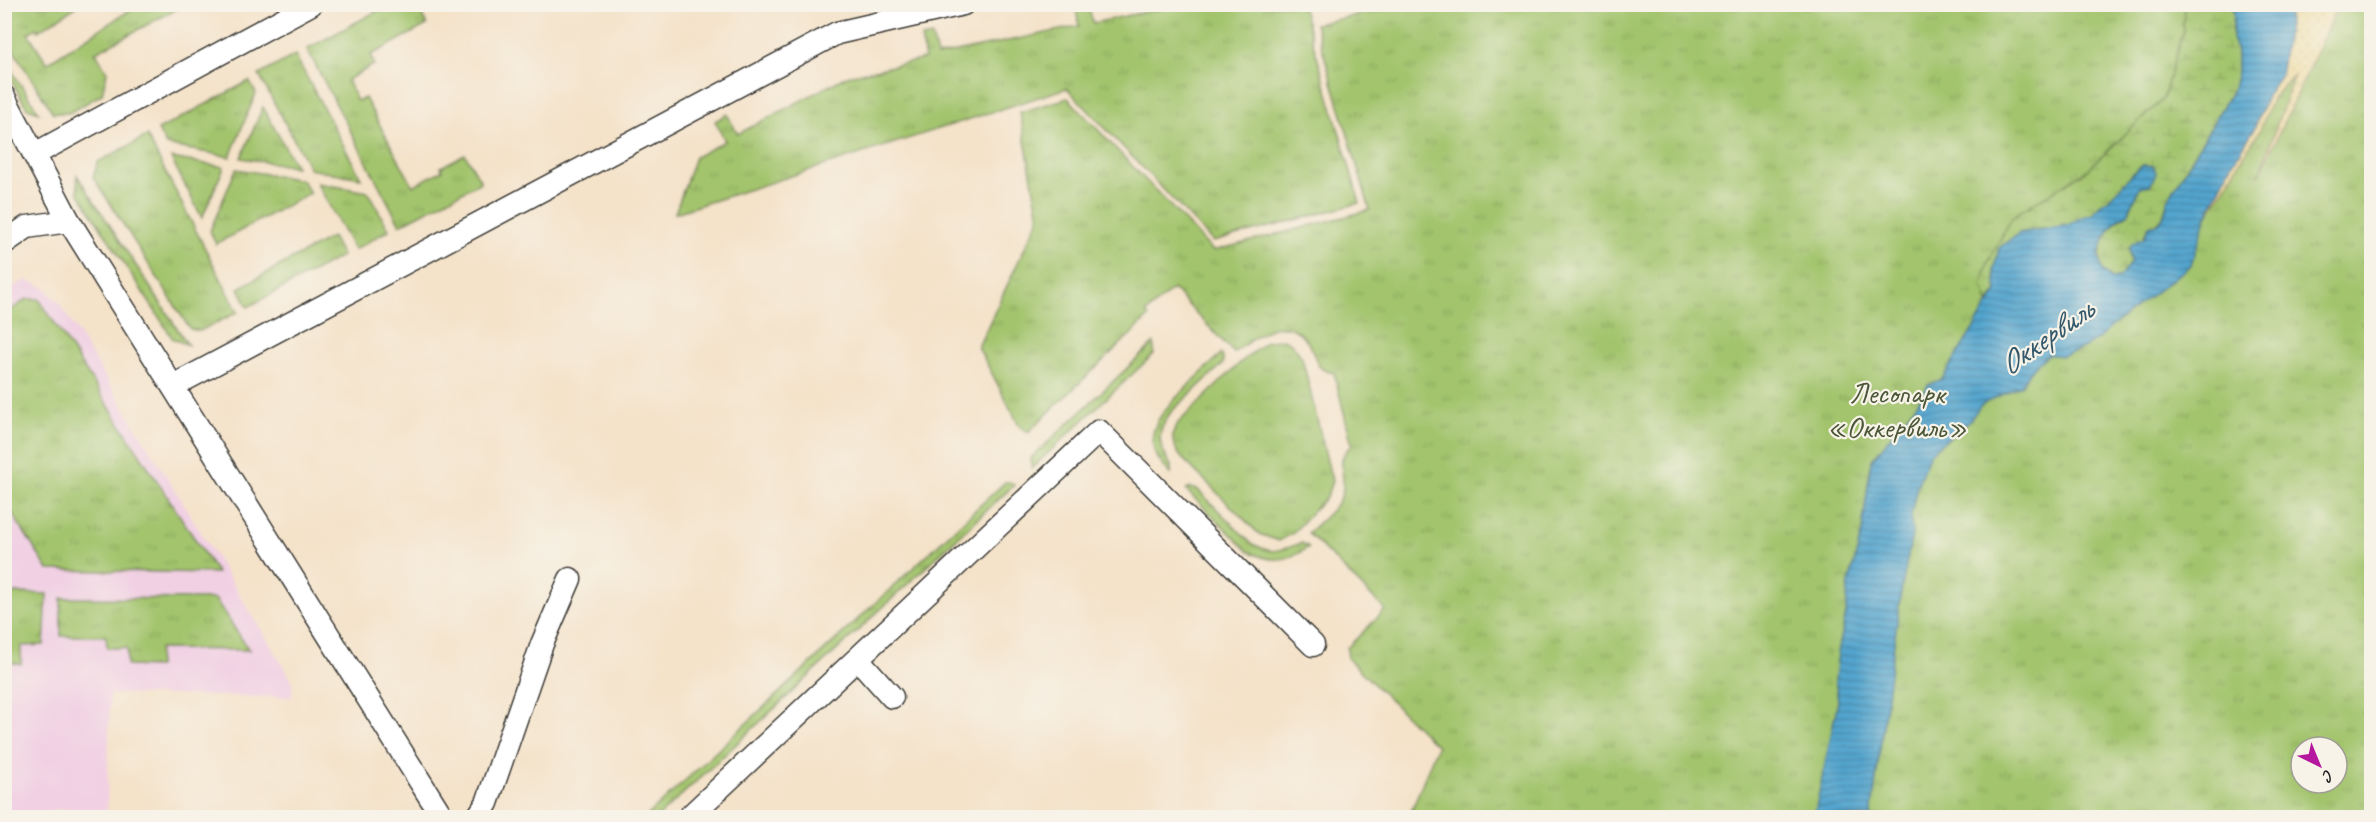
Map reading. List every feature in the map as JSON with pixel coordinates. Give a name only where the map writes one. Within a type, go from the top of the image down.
[{"type":"lane","points":[[35,154],[311,4]]},
{"type":"lane","points":[[173,386],[837,33],[963,4]]},
{"type":"lane","points":[[4,97],[69,221],[443,818]]},
{"type":"lane","points":[[4,243],[27,227],[69,221]]},
{"type":"lane","points":[[688,818],[1099,431],[1313,645]]},
{"type":"lane","points":[[477,818],[487,803],[542,644],[570,579]]},
{"type":"lane","points":[[858,659],[892,697]]},
{"type":"shaded area","points":[[25,280],[44,287],[60,304],[292,680],[292,697],[110,694],[107,810],[55,809],[41,817],[5,818],[4,293]]},
{"type":"green space","points":[[5,4],[77,5],[38,31],[37,28],[28,33],[47,63],[138,5],[184,5],[96,52],[107,72],[102,94],[69,113],[53,113],[5,37]]},
{"type":"green space","points":[[1075,4],[1088,5],[1093,23],[1177,5],[1302,5],[1360,203],[1213,242],[1067,88],[675,213],[695,157],[725,141],[715,121],[727,114],[738,134],[847,76],[925,59],[921,38],[932,36],[937,56],[1079,26]]},
{"type":"green space","name":"Лесопарк «Оккервиль»","points":[[1409,4],[2371,5],[2371,817],[1409,817],[1437,746],[1348,659],[1347,648],[1385,610],[1308,533],[1340,499],[1343,486],[1343,456],[1352,445],[1334,373],[1323,370],[1318,365],[1303,336],[1293,329],[1274,328],[1253,338],[1234,353],[1173,289],[1146,313],[1149,317],[1028,432],[1020,427],[978,347],[1039,218],[1020,112],[1068,98],[1213,251],[1370,210],[1315,24]]},
{"type":"green space","points":[[388,5],[416,5],[427,25],[371,55],[374,65],[347,80],[357,101],[365,98],[413,186],[443,170],[441,167],[465,154],[481,182],[400,225],[307,49]]},
{"type":"green space","points":[[2184,5],[2231,5],[2234,14],[2232,31],[2237,52],[2237,72],[2233,89],[2169,198],[2162,218],[2145,232],[2144,238],[2129,254],[2131,262],[2119,278],[2111,279],[2102,271],[2100,257],[2102,243],[2108,231],[2126,215],[2132,206],[2143,165],[2092,214],[2068,225],[2019,233],[1994,269],[1997,291],[1988,303],[1982,285],[1988,262],[2013,216],[2086,171],[2163,99],[2183,30]]},
{"type":"green space","points":[[295,55],[361,178],[310,169],[259,75]]},
{"type":"green space","points":[[4,61],[39,112],[27,108],[5,70]]},
{"type":"green space","points":[[249,81],[256,93],[230,157],[166,145],[158,130]]},
{"type":"green space","points":[[263,107],[296,167],[241,158]]},
{"type":"green space","points":[[147,136],[238,312],[200,331],[190,329],[93,177],[98,162]]},
{"type":"green space","points":[[171,158],[224,167],[202,218]]},
{"type":"green space","points":[[236,169],[302,180],[310,193],[216,244],[210,231]]},
{"type":"green space","points":[[77,175],[188,345],[173,339],[78,192]]},
{"type":"green space","points":[[317,183],[368,192],[389,230],[354,250]]},
{"type":"green space","points":[[332,237],[342,256],[248,307],[239,288]]},
{"type":"green space","points":[[27,299],[39,299],[217,573],[48,570],[5,502],[5,314]]},
{"type":"green space","points":[[1283,339],[1291,343],[1302,357],[1332,481],[1327,496],[1292,534],[1279,541],[1259,534],[1181,457],[1175,448],[1173,436],[1179,422],[1241,362],[1266,342]]},
{"type":"green space","points":[[1154,343],[1154,354],[1032,468],[1031,458]]},
{"type":"green space","points":[[1221,354],[1223,364],[1171,412],[1162,427],[1161,445],[1171,466],[1171,474],[1154,451],[1152,440],[1158,420],[1174,400]]},
{"type":"green space","points":[[1005,482],[1014,485],[658,817],[646,817]]},
{"type":"green space","points":[[1190,488],[1198,490],[1251,543],[1259,547],[1271,551],[1282,550],[1302,543],[1309,547],[1286,558],[1271,559],[1256,555],[1248,551],[1186,490]]},
{"type":"green space","points":[[15,593],[47,594],[44,645],[21,646],[21,664],[5,662],[5,600]]},
{"type":"green space","points":[[61,598],[215,599],[249,650],[159,649],[158,667],[127,666],[127,648],[107,648],[106,636],[61,636]]},
{"type":"sand","points":[[2291,5],[2338,5],[2259,176],[2294,75],[2273,97],[2260,130],[2207,216],[2229,169],[2253,131],[2268,94],[2280,76]]},
{"type":"water","name":"Оккервиль","points":[[2231,5],[2291,5],[2280,76],[2268,94],[2253,131],[2229,169],[2207,216],[2191,265],[2097,340],[2077,351],[2061,356],[2048,354],[2029,372],[2022,385],[1981,405],[1970,420],[1930,453],[1917,486],[1911,515],[1912,535],[1901,592],[1871,817],[1814,817],[1838,701],[1835,679],[1838,653],[1846,613],[1848,587],[1862,531],[1871,461],[1918,402],[1928,385],[1942,379],[1997,291],[1994,269],[1999,248],[2019,233],[2068,225],[2092,214],[2143,165],[2154,166],[2156,174],[2150,185],[2140,187],[2128,214],[2119,218],[2109,230],[2099,253],[2102,271],[2111,279],[2119,278],[2131,262],[2129,248],[2133,243],[2144,238],[2149,226],[2159,224],[2161,221],[2169,198],[2233,89],[2237,72],[2237,52],[2232,39],[2234,14]]}]
